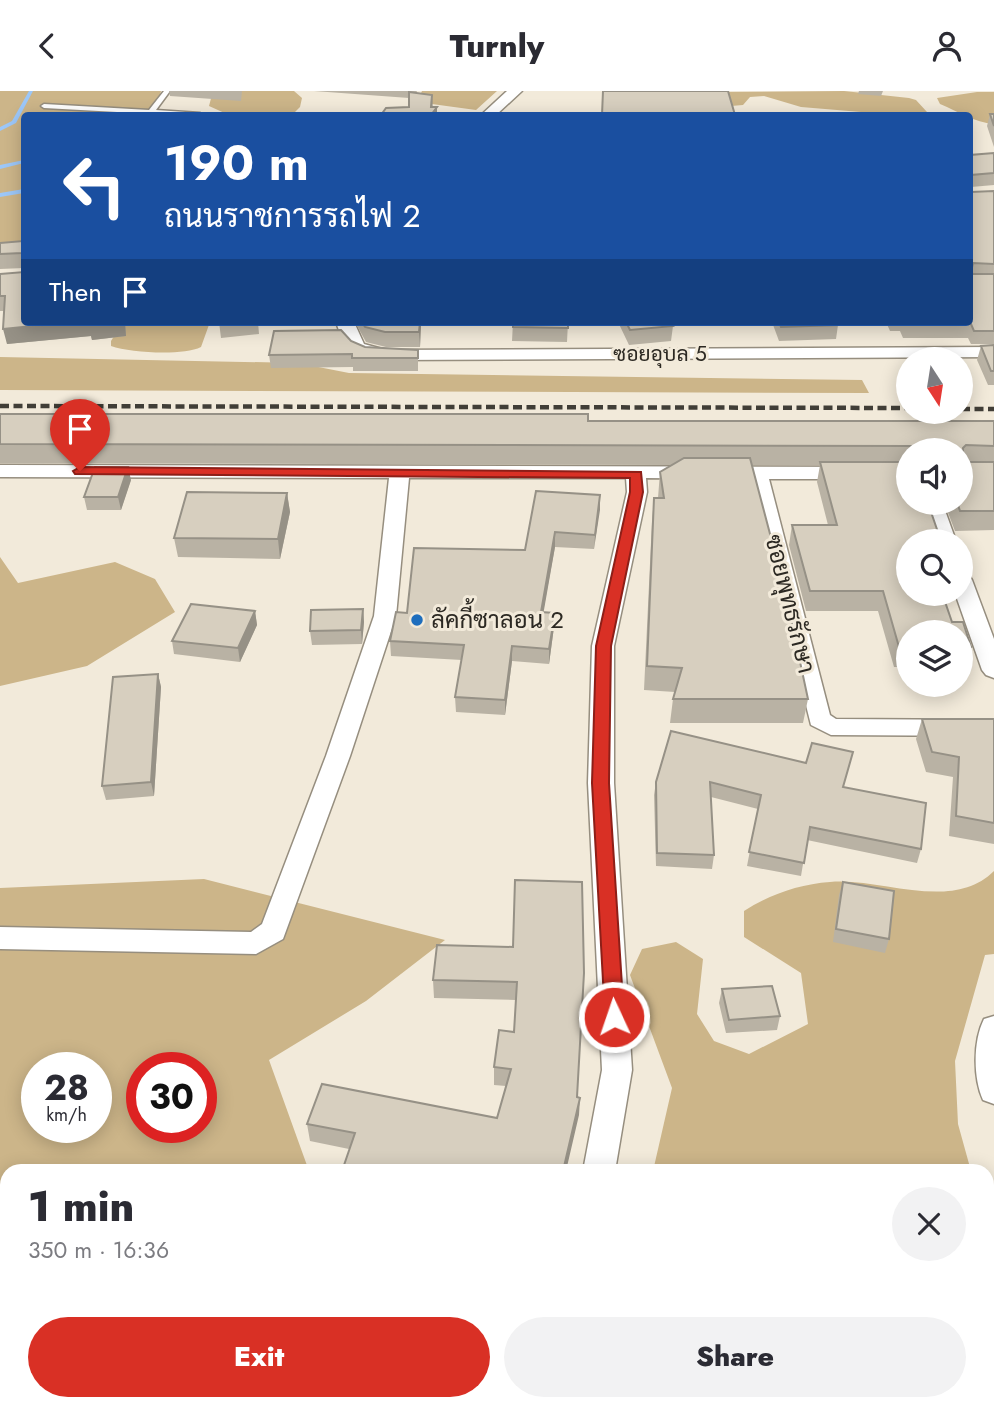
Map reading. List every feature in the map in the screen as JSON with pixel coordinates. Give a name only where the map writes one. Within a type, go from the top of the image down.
[{"type":"street","points":[[491,112],[515,91]]},
{"type":"street","name":"ซอยอุบล 5","points":[[346,326],[352,344],[359,350],[386,355],[994,352]]},
{"type":"street","points":[[0,471],[636,475],[896,473]]},
{"type":"street","points":[[0,938],[256,943],[273,931],[338,756],[385,616],[399,474]]},
{"type":"street","name":"ซอยพุทธรักษา","points":[[758,474],[819,719],[831,727],[994,728]]},
{"type":"street","points":[[600,1164],[617,1070],[601,783],[603,646],[637,492],[636,475]]},
{"type":"street","points":[[971,606],[994,670]]},
{"type":"street","points":[[994,1028],[991,1064],[994,1091]]},
{"type":"lane","points":[[44,106],[151,112],[167,91]]},
{"type":"shaded area","points":[[0,91],[161,91],[155,112],[21,112],[21,245],[0,258]]},
{"type":"shaded area","points":[[213,91],[294,91],[302,98],[300,107],[295,112],[222,112],[209,106]]},
{"type":"shaded area","points":[[422,91],[497,91],[476,110],[417,102]]},
{"type":"shaded area","points":[[844,91],[909,98],[916,100],[927,112],[861,112],[801,107],[764,96],[750,97],[743,105],[731,106],[726,92]]},
{"type":"shaded area","points":[[994,92],[994,124],[973,118],[973,112],[958,112],[940,104],[937,98]]},
{"type":"shaded area","points":[[120,326],[209,326],[201,347],[182,352],[131,350],[111,346],[111,341]]},
{"type":"shaded area","points":[[0,357],[298,363],[349,373],[862,380],[869,393],[0,390]]},
{"type":"shaded area","points":[[0,557],[18,583],[115,562],[155,579],[175,612],[87,666],[0,686]]},
{"type":"shaded area","points":[[994,871],[994,954],[985,955],[955,1061],[958,1124],[969,1164],[655,1164],[672,1088],[630,975],[642,949],[676,942],[703,959],[697,1014],[714,1041],[749,1054],[808,1024],[801,973],[744,937],[744,911],[785,891],[818,883],[850,882],[937,892],[958,890],[977,883]]},
{"type":"shaded area","points":[[204,879],[445,940],[366,1001],[269,1060],[306,1164],[0,1164],[0,888]]},
{"type":"building","points":[[603,91],[728,91],[734,112],[602,112]]},
{"type":"building","points":[[409,92],[432,95],[431,107],[437,107],[433,112],[383,112],[386,108],[409,107]]},
{"type":"building","points":[[994,153],[994,173],[973,175],[973,155]]},
{"type":"building","points":[[994,191],[994,264],[973,263],[973,192]]},
{"type":"building","points":[[21,241],[21,253],[0,254],[0,243]]},
{"type":"building","points":[[21,272],[21,326],[33,326],[3,329],[5,296],[0,296],[0,274]]},
{"type":"building","points":[[973,274],[994,274],[994,331],[974,331]]},
{"type":"building","points":[[420,326],[419,332],[385,332],[365,327]]},
{"type":"building","points":[[568,326],[568,328],[513,327]]},
{"type":"building","points":[[628,326],[673,326],[630,330]]},
{"type":"building","points":[[341,330],[351,341],[365,347],[418,350],[418,358],[352,358],[352,354],[269,355],[274,331]]},
{"type":"building","points":[[994,345],[994,371],[991,371],[981,346]]},
{"type":"building","points":[[0,414],[588,414],[588,421],[896,421],[896,424],[973,424],[973,421],[994,421],[994,446],[973,445],[973,438],[896,438],[896,446],[0,444]]},
{"type":"building","points":[[684,458],[750,458],[784,587],[808,699],[673,699],[682,668],[647,666],[654,498],[664,498],[660,472]]},
{"type":"building","points":[[820,462],[896,462],[896,515],[932,515],[937,529],[896,529],[896,606],[946,606],[951,620],[896,620],[896,636],[883,591],[810,591],[792,525],[837,525]]},
{"type":"building","points":[[973,462],[994,462],[994,511],[973,511]]},
{"type":"building","points":[[95,467],[128,467],[118,497],[84,497]]},
{"type":"building","points":[[536,491],[600,495],[595,535],[555,532],[541,612],[555,613],[549,649],[512,646],[505,700],[455,697],[464,645],[390,641],[396,612],[407,613],[414,548],[525,550]]},
{"type":"building","points":[[187,492],[287,493],[278,539],[174,538]]},
{"type":"building","points":[[191,604],[255,611],[238,648],[172,641]]},
{"type":"building","points":[[363,609],[361,630],[310,631],[311,610]]},
{"type":"building","points":[[158,674],[151,782],[102,786],[113,677]]},
{"type":"building","points":[[922,719],[994,719],[994,823],[956,816],[959,757],[932,752]]},
{"type":"building","points":[[671,731],[806,763],[812,743],[853,752],[843,787],[926,803],[921,849],[810,827],[804,863],[749,852],[761,795],[710,782],[714,855],[657,853],[656,782]]},
{"type":"building","points":[[515,880],[582,882],[584,973],[577,1097],[580,1098],[565,1164],[344,1164],[355,1133],[307,1124],[322,1084],[497,1118],[511,1069],[494,1067],[499,1030],[514,1032],[517,982],[433,980],[437,945],[513,947]]},
{"type":"building","points":[[843,882],[894,891],[889,939],[836,929]]},
{"type":"building","points":[[772,986],[780,1016],[729,1020],[722,989]]},
{"type":"waterway","points":[[0,129],[14,122],[31,91]]},
{"type":"waterway","points":[[0,167],[21,163]]},
{"type":"waterway","points":[[0,195],[21,192]]},
{"type":"railway","points":[[0,406],[896,408]]},
{"type":"railway","points":[[973,409],[994,409]]},
{"type":"place","name":"ลัคกี้ซาลอน 2","points":[[417,620]]},
{"type":"route","points":[[80,471],[636,475],[637,492],[603,646],[601,783],[614,1017]]}]
